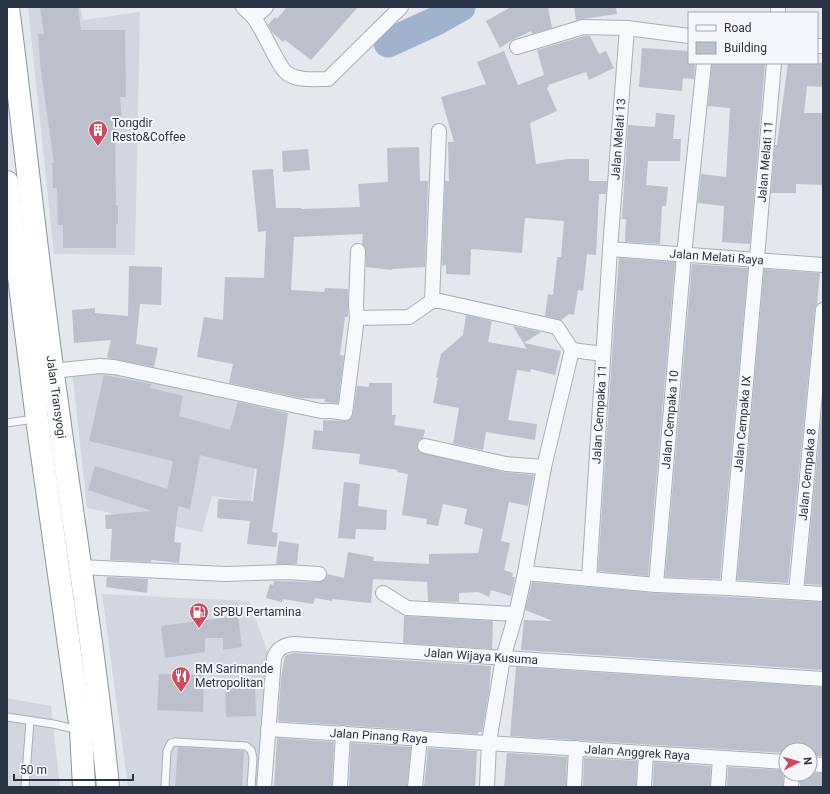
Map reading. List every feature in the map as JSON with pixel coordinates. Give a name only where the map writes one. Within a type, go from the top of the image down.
[{"type":"highway","name":"Jalan Transyogi","points":[[8,7],[15,130],[80,567],[104,744],[108,787]]},
{"type":"highway","name":"Jalan Transyogi","points":[[8,192],[36,419],[81,730],[84,787]]},
{"type":"street","points":[[243,7],[254,18],[279,63],[287,74],[307,79],[328,79],[401,7]]},
{"type":"street","points":[[254,18],[266,7]]},
{"type":"street","points":[[516,47],[583,27],[628,28],[688,36]]},
{"type":"street","name":"Jalan Melati 13","points":[[610,250],[628,28]]},
{"type":"street","name":"Jalan Cempaka 10","points":[[656,585],[684,255],[704,64]]},
{"type":"street","name":"Jalan Melati 11","points":[[757,260],[774,64]]},
{"type":"street","points":[[432,301],[438,131]]},
{"type":"street","points":[[52,371],[100,366],[114,367],[321,411],[345,413],[357,318],[358,250]]},
{"type":"street","name":"Jalan Melati Raya","points":[[610,250],[823,265]]},
{"type":"street","name":"Jalan Cempaka 11","points":[[589,579],[610,250]]},
{"type":"street","name":"Jalan Cempaka IX","points":[[728,588],[757,260]]},
{"type":"street","points":[[357,318],[409,317],[432,301],[440,301],[557,326],[572,350],[544,467],[516,614],[503,658],[489,742],[487,787]]},
{"type":"street","name":"Jalan Cempaka 8","points":[[796,592],[823,310]]},
{"type":"street","points":[[572,350],[603,354]]},
{"type":"street","points":[[425,446],[506,464],[544,467]]},
{"type":"street","points":[[80,567],[225,574],[287,572],[319,574]]},
{"type":"street","points":[[525,573],[656,585],[823,594]]},
{"type":"street","points":[[383,593],[408,608],[516,614]]},
{"type":"street","name":"Jalan Wijaya Kusuma","points":[[264,787],[274,658],[277,651],[286,645],[823,679]]},
{"type":"street","name":"Jalan Pinang Raya","points":[[268,729],[489,742]]},
{"type":"street","points":[[340,787],[343,733]]},
{"type":"street","points":[[416,787],[420,738]]},
{"type":"street","name":"Jalan Anggrek Raya","points":[[489,742],[778,762]]},
{"type":"street","points":[[574,787],[576,748]]},
{"type":"street","points":[[644,787],[646,753]]},
{"type":"street","points":[[718,787],[720,758]]},
{"type":"lane","points":[[7,423],[36,419]]},
{"type":"lane","points":[[7,717],[54,724],[81,730]]},
{"type":"lane","points":[[25,787],[30,721]]},
{"type":"lane","points":[[165,787],[167,750],[171,743],[175,742],[246,746],[251,750],[253,758],[251,787]]},
{"type":"shaded area","points":[[28,7],[80,7],[83,20],[140,12],[135,255],[54,254]]},
{"type":"shaded area","points":[[71,360],[196,384],[262,400],[251,501],[212,496],[202,532],[87,508]]},
{"type":"shaded area","points":[[102,594],[249,601],[272,664],[263,787],[128,787]]},
{"type":"shaded area","points":[[7,698],[51,706],[60,787],[7,787]]},
{"type":"building","points":[[40,7],[78,7],[81,30],[125,30],[126,97],[120,97],[122,122],[115,122],[116,205],[118,205],[116,248],[63,248],[63,225],[58,225],[57,188],[53,188],[52,163],[54,163],[40,64],[38,34],[44,34]]},
{"type":"building","points":[[287,7],[358,7],[311,60],[285,40],[283,42],[272,32],[268,25],[275,17],[277,19]]},
{"type":"building","points":[[511,7],[548,7],[552,28],[532,34],[531,31],[500,48],[486,21]]},
{"type":"building","points":[[574,7],[616,7],[617,14],[576,20]]},
{"type":"building","points":[[584,36],[590,36],[599,54],[606,51],[614,68],[589,80],[586,72],[548,85],[549,87],[547,88],[557,111],[530,123],[536,164],[568,159],[589,159],[589,181],[607,181],[606,194],[599,194],[596,255],[587,254],[583,291],[578,290],[574,315],[569,314],[561,320],[545,316],[548,294],[553,295],[557,257],[561,257],[564,221],[525,218],[522,253],[471,249],[470,275],[446,274],[446,265],[442,266],[445,181],[449,181],[448,142],[454,142],[441,97],[486,84],[477,62],[504,51],[518,85],[544,75],[537,50]]},
{"type":"building","points":[[642,48],[688,51],[688,64],[695,64],[694,79],[683,78],[682,91],[639,87]]},
{"type":"building","points":[[823,63],[823,87],[807,86],[804,113],[823,113],[823,185],[796,184],[796,193],[771,193],[775,145],[777,145],[788,64]]},
{"type":"building","points":[[712,64],[765,64],[750,244],[722,242],[724,206],[698,203],[701,174],[726,177],[730,108],[708,106]]},
{"type":"building","points":[[656,113],[675,115],[673,139],[681,139],[680,161],[648,161],[646,185],[668,187],[666,206],[662,206],[660,244],[625,242],[626,219],[622,219],[628,125],[655,127]]},
{"type":"building","points":[[419,147],[420,181],[428,181],[425,267],[392,270],[366,267],[366,251],[362,244],[363,234],[294,237],[291,290],[324,292],[325,288],[348,289],[348,317],[345,317],[340,355],[344,356],[338,403],[324,402],[325,399],[301,398],[229,383],[233,364],[197,357],[204,317],[223,320],[225,277],[264,278],[266,231],[258,232],[252,170],[273,169],[276,208],[301,209],[360,207],[358,184],[388,182],[387,148]]},
{"type":"building","points":[[308,149],[310,170],[283,172],[282,151]]},
{"type":"building","points":[[619,258],[675,262],[648,576],[598,571]]},
{"type":"building","points":[[692,264],[748,268],[720,579],[665,577]]},
{"type":"building","points":[[129,266],[162,267],[161,305],[140,304],[136,344],[158,348],[154,367],[108,358],[111,340],[74,343],[72,310],[95,308],[95,313],[128,316]]},
{"type":"building","points":[[764,269],[820,273],[817,304],[815,309],[788,583],[737,580]]},
{"type":"building","points":[[466,315],[492,321],[488,342],[527,349],[513,326],[541,332],[524,343],[561,351],[555,375],[531,369],[530,372],[517,370],[508,420],[537,424],[535,440],[486,432],[483,450],[453,444],[459,408],[433,403],[438,378],[436,377],[441,354],[463,335]]},
{"type":"building","points":[[104,375],[151,384],[150,388],[183,396],[179,416],[230,430],[238,402],[288,413],[272,532],[278,533],[276,547],[247,544],[250,521],[217,518],[218,499],[253,501],[257,469],[200,455],[190,509],[178,506],[174,542],[181,543],[179,563],[151,560],[151,562],[110,560],[112,529],[106,529],[105,515],[152,511],[88,490],[95,466],[167,489],[173,461],[89,441]]},
{"type":"building","points":[[369,383],[392,383],[392,415],[396,415],[394,425],[425,430],[423,438],[419,440],[417,445],[417,449],[420,452],[504,472],[534,475],[528,506],[509,502],[501,541],[510,543],[504,570],[513,573],[512,577],[515,577],[511,596],[491,590],[489,597],[478,592],[459,593],[459,602],[428,601],[427,582],[373,579],[371,603],[332,599],[332,601],[315,598],[313,604],[283,599],[282,602],[266,598],[270,584],[273,585],[274,581],[319,582],[326,579],[327,574],[344,578],[348,552],[374,557],[373,561],[429,564],[429,554],[478,553],[483,529],[464,524],[467,509],[443,504],[438,526],[426,524],[427,519],[402,515],[408,474],[397,472],[398,470],[359,464],[360,454],[312,449],[314,430],[323,431],[323,420],[344,421],[351,418],[353,414],[357,386],[369,387]]},
{"type":"building","points":[[823,399],[823,585],[805,584]]},
{"type":"building","points":[[344,482],[360,484],[358,506],[387,510],[386,530],[356,529],[355,539],[338,538]]},
{"type":"building","points":[[279,541],[299,544],[297,564],[276,564]]},
{"type":"building","points":[[107,577],[148,579],[147,593],[106,587]]},
{"type":"building","points":[[532,582],[655,593],[823,602],[823,670],[521,650],[524,620],[553,621],[525,610]]},
{"type":"building","points":[[238,616],[242,647],[223,650],[223,638],[205,638],[205,652],[165,658],[161,626]]},
{"type":"building","points":[[404,616],[493,621],[492,649],[403,643]]},
{"type":"building","points":[[294,653],[491,666],[489,692],[482,732],[478,732],[478,734],[278,721],[281,678],[285,656]]},
{"type":"building","points":[[516,667],[823,687],[823,756],[818,756],[818,742],[778,742],[778,753],[510,736]]},
{"type":"building","name":"RM Sarimande Metropolitan","points":[[159,674],[204,675],[203,712],[157,710]]},
{"type":"building","points":[[225,684],[255,684],[256,716],[226,717]]},
{"type":"building","points":[[277,738],[334,742],[332,787],[274,787]]},
{"type":"building","points":[[351,743],[411,747],[407,787],[349,787]]},
{"type":"building","points":[[178,747],[244,751],[242,787],[175,787]]},
{"type":"building","points":[[428,748],[477,751],[475,787],[424,787]]},
{"type":"building","points":[[507,753],[567,757],[566,787],[504,787]]},
{"type":"building","points":[[584,758],[637,761],[636,787],[583,787]]},
{"type":"building","points":[[654,762],[711,766],[710,787],[653,787]]},
{"type":"building","points":[[728,767],[778,770],[778,782],[783,782],[783,787],[727,787]]},
{"type":"building","points":[[818,773],[823,773],[823,787],[800,787],[800,782],[818,782]]},
{"type":"waterway","points":[[388,43],[438,20],[461,7]]},
{"type":"place","name":"Tongdir Resto&Coffee","points":[[98,147]]},
{"type":"place","name":"SPBU Pertamina","points":[[199,629]]},
{"type":"place","name":"RM Sarimande Metropolitan","points":[[181,693]]}]
